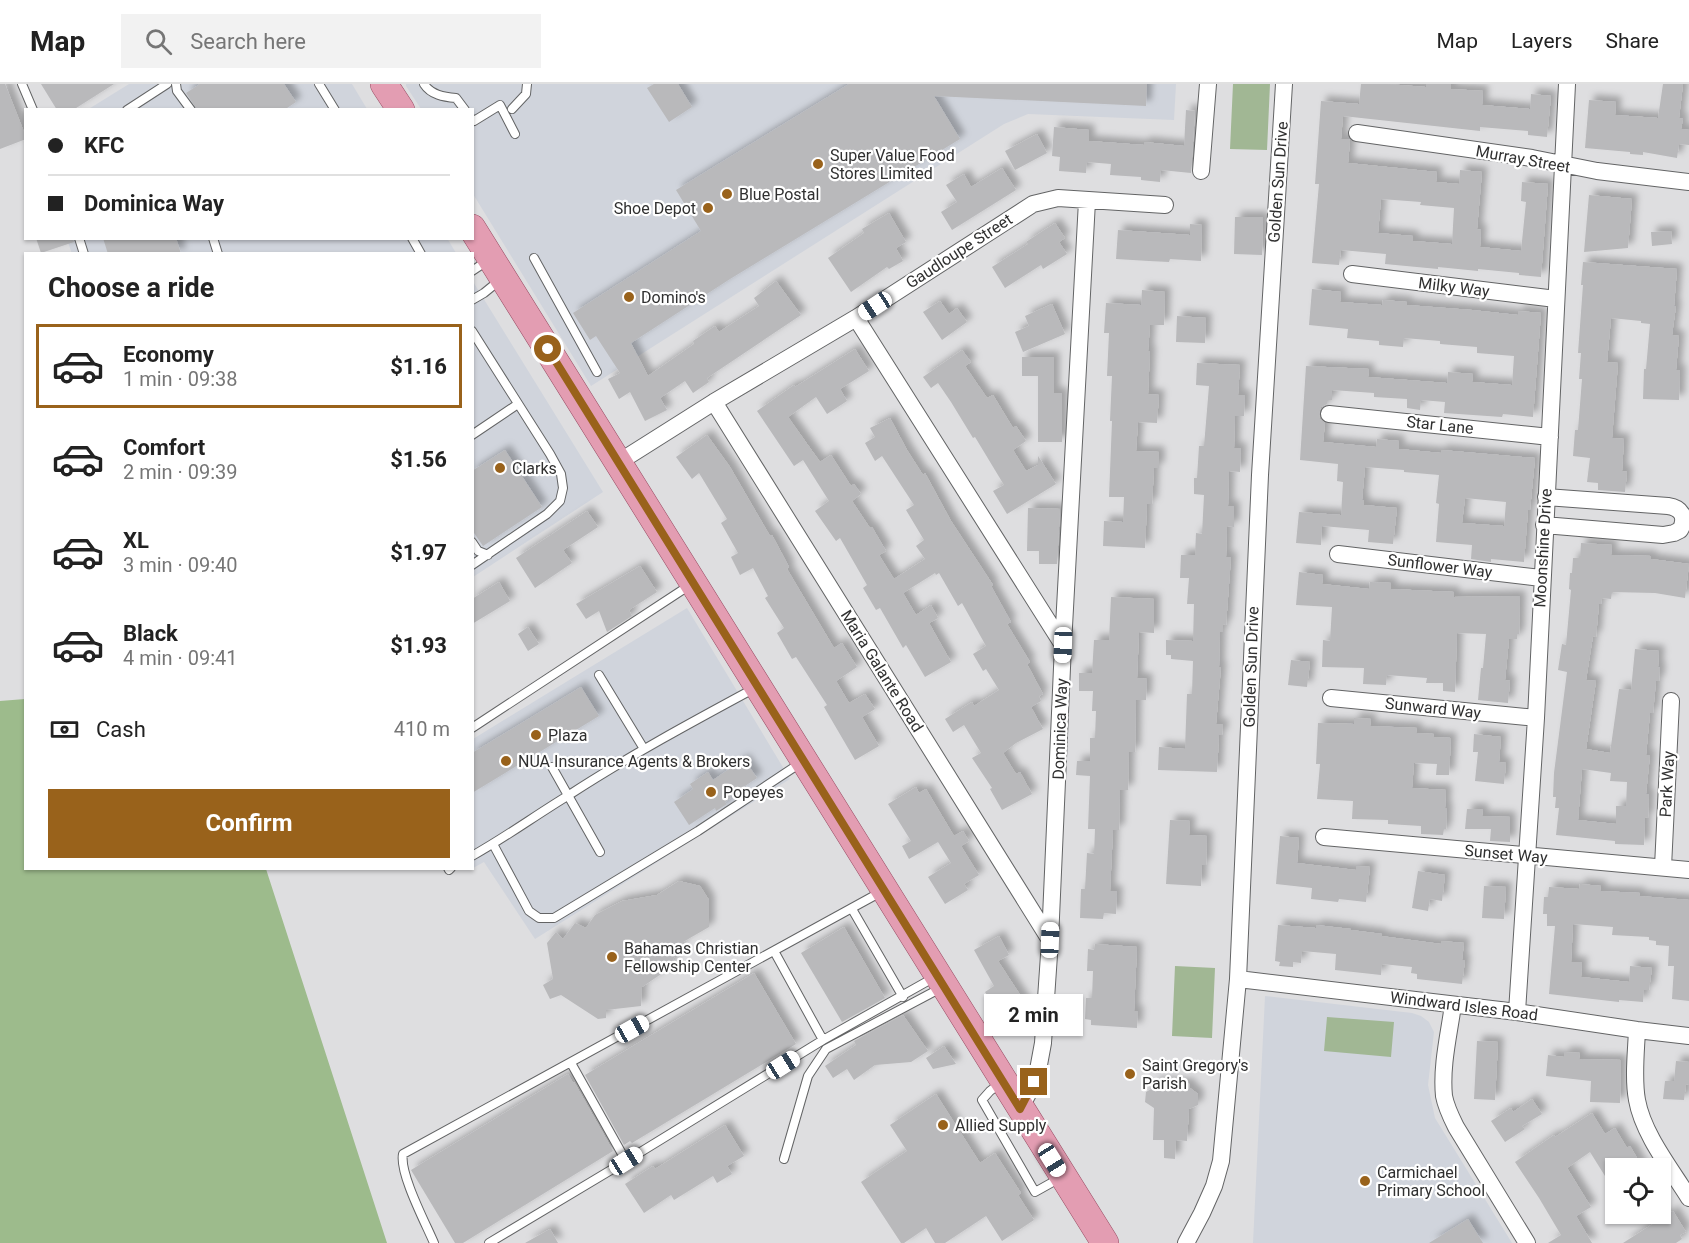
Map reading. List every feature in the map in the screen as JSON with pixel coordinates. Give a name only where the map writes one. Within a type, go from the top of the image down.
[{"type":"main road","points":[[384,84],[400,108]]},
{"type":"main road","points":[[474,233],[489,269],[619,462],[1105,1243]]},
{"type":"street","points":[[1201,171],[1208,84]]},
{"type":"street","name":"Golden Sun Drive","points":[[1186,1243],[1210,1195],[1221,1161],[1238,979],[1260,475],[1284,84]]},
{"type":"street","name":"Moonshine Drive","points":[[1518,1012],[1536,718],[1541,578],[1567,84]]},
{"type":"street","name":"Murray Street","points":[[1357,133],[1532,158],[1597,171],[1689,182]]},
{"type":"street","name":"Gaudloupe Street","points":[[619,462],[714,402],[856,318],[1033,204],[1058,198],[1165,205]]},
{"type":"street","name":"Dominica Way","points":[[1020,1109],[1034,1082],[1043,1050],[1087,201]]},
{"type":"street","name":"Milky Way","points":[[1352,274],[1556,299]]},
{"type":"street","points":[[856,318],[1063,645]]},
{"type":"street","name":"Maria Galante Road","points":[[714,402],[1050,940]]},
{"type":"street","name":"Star Lane","points":[[1329,414],[1550,437]]},
{"type":"street","points":[[1544,525],[1664,534],[1678,532],[1683,522],[1680,512],[1668,506],[1546,497]]},
{"type":"street","name":"Sunflower Way","points":[[1338,554],[1541,578]]},
{"type":"street","name":"Sunward Way","points":[[1331,698],[1536,718]]},
{"type":"street","name":"Park Way","points":[[1663,867],[1671,701]]},
{"type":"street","name":"Sunset Way","points":[[1323,837],[1689,870]]},
{"type":"street","name":"Windward Isles Road","points":[[1238,979],[1518,1012],[1689,1036]]},
{"type":"street","points":[[1453,1005],[1444,1078],[1444,1097],[1448,1111],[1527,1243]]},
{"type":"street","points":[[1637,1030],[1635,1088],[1637,1103],[1652,1138],[1689,1198]]},
{"type":"lane","points":[[22,84],[32,108]]},
{"type":"lane","points":[[130,108],[167,84]]},
{"type":"lane","points":[[176,84],[177,91],[190,108]]},
{"type":"lane","points":[[319,84],[334,108]]},
{"type":"lane","points":[[424,84],[428,90],[444,97],[456,98],[464,108]]},
{"type":"lane","points":[[512,109],[526,94],[527,84]]},
{"type":"lane","points":[[474,121],[500,105],[515,134]]},
{"type":"lane","points":[[534,258],[597,372]]},
{"type":"lane","points":[[474,299],[484,293],[489,269]]},
{"type":"lane","points":[[474,334],[561,474],[563,488],[560,501],[547,514],[474,564]]},
{"type":"lane","points":[[474,434],[518,404]]},
{"type":"lane","points":[[474,545],[478,551],[488,555]]},
{"type":"lane","points":[[474,727],[693,583]]},
{"type":"lane","points":[[599,675],[644,749]]},
{"type":"lane","points":[[474,855],[644,749],[758,687]]},
{"type":"lane","points":[[493,844],[529,911],[539,918],[554,918],[698,831],[804,761]]},
{"type":"lane","points":[[552,767],[600,852]]},
{"type":"lane","points":[[434,1243],[403,1167],[403,1154],[884,891]]},
{"type":"lane","points":[[852,909],[903,997]]},
{"type":"lane","points":[[774,951],[823,1040]]},
{"type":"lane","points":[[489,1243],[823,1040],[903,997],[940,981]]},
{"type":"lane","points":[[784,1159],[808,1076],[826,1049],[940,981]]},
{"type":"lane","points":[[571,1063],[626,1161]]},
{"type":"lane","points":[[1003,1081],[982,1101],[1035,1192],[1063,1177]]},
{"type":"shaded area","points":[[129,84],[352,84],[366,108],[90,108]]},
{"type":"shaded area","points":[[406,84],[1176,84],[1174,120],[1028,114],[1004,124],[591,386],[474,196],[474,108],[420,108]]},
{"type":"shaded area","points":[[67,240],[448,240],[455,252],[71,252]]},
{"type":"shaded area","points":[[474,283],[603,492],[474,576]]},
{"type":"shaded area","points":[[687,608],[790,779],[535,939],[484,862],[474,867],[474,738]]},
{"type":"shaded area","name":"Carmichael Primary School","points":[[1265,996],[1412,1013],[1429,1022],[1434,1032],[1428,1085],[1435,1118],[1512,1243],[1253,1243]]},
{"type":"green space","points":[[1233,84],[1270,84],[1267,150],[1230,149]]},
{"type":"green space","points":[[24,699],[24,870],[266,870],[387,1243],[0,1243],[0,701]]},
{"type":"green space","points":[[1175,966],[1215,968],[1212,1038],[1172,1036]]},
{"type":"green space","points":[[1327,1017],[1394,1022],[1391,1057],[1324,1051]]},
{"type":"building","points":[[0,84],[5,84],[24,132],[24,140],[0,149]]},
{"type":"building","points":[[41,84],[114,84],[76,108],[56,108]]},
{"type":"building","points":[[200,84],[284,84],[296,102],[287,108],[196,108],[186,93]]},
{"type":"building","points":[[654,84],[678,84],[692,107],[669,122],[647,88]]},
{"type":"building","name":"Super Value Food Stores Limited","points":[[849,84],[1147,84],[1146,106],[934,96],[960,139],[730,279],[631,343],[648,376],[694,344],[693,341],[715,326],[719,332],[759,306],[754,298],[776,281],[801,315],[707,378],[709,382],[693,393],[685,381],[660,398],[667,410],[645,421],[630,392],[619,399],[608,379],[620,373],[596,336],[590,340],[573,313],[701,231],[676,190]]},
{"type":"building","points":[[1361,84],[1426,87],[1426,84],[1451,84],[1451,89],[1483,91],[1482,105],[1530,109],[1531,94],[1551,96],[1547,137],[1528,135],[1528,131],[1480,127],[1480,131],[1343,116],[1341,139],[1350,141],[1348,163],[1437,172],[1436,182],[1459,184],[1460,170],[1482,172],[1477,229],[1481,230],[1480,247],[1521,251],[1526,202],[1521,201],[1522,182],[1548,184],[1541,277],[1478,269],[1478,271],[1438,267],[1438,269],[1385,264],[1386,254],[1341,250],[1339,265],[1312,263],[1319,184],[1315,184],[1321,101],[1359,104]],"holes":[[[1381,199],[1421,202],[1420,205],[1454,208],[1452,244],[1413,241],[1413,236],[1378,233]]]},
{"type":"building","points":[[1663,84],[1683,84],[1679,118],[1683,119],[1681,129],[1689,130],[1689,145],[1679,144],[1677,158],[1643,152],[1643,155],[1585,148],[1589,100],[1616,102],[1615,115],[1658,118]]},
{"type":"building","points":[[1186,110],[1195,111],[1191,173],[1161,170],[1160,182],[1141,180],[1141,177],[1110,175],[1111,164],[1087,162],[1086,173],[1059,171],[1060,157],[1052,156],[1054,127],[1089,130],[1089,141],[1144,145],[1144,142],[1184,146]]},
{"type":"building","points":[[1037,134],[1047,153],[1015,170],[1005,151]]},
{"type":"building","points":[[1002,168],[1016,190],[952,230],[941,212],[957,202],[946,185],[964,174],[971,187]]},
{"type":"building","points":[[1589,195],[1632,199],[1628,248],[1584,252]]},
{"type":"building","points":[[889,213],[906,242],[896,248],[903,261],[889,269],[887,267],[851,292],[828,258],[864,233],[862,229]]},
{"type":"building","points":[[1235,217],[1263,217],[1262,255],[1234,254]]},
{"type":"building","points":[[1055,223],[1065,238],[1059,242],[1067,254],[1043,269],[1041,265],[1005,288],[992,267]]},
{"type":"building","points":[[1190,224],[1202,225],[1201,261],[1116,259],[1118,230],[1190,235]]},
{"type":"building","points":[[1671,231],[1672,244],[1652,246],[1651,232]]},
{"type":"building","points":[[37,240],[74,240],[74,242],[41,252]]},
{"type":"building","points":[[104,240],[177,240],[180,252],[107,252]]},
{"type":"building","points":[[1583,262],[1677,269],[1672,335],[1679,336],[1676,370],[1680,370],[1679,400],[1643,399],[1650,324],[1611,318],[1607,362],[1618,363],[1612,438],[1624,439],[1622,471],[1627,472],[1625,492],[1598,490],[1598,483],[1587,482],[1590,458],[1573,456],[1575,430],[1578,430],[1582,379],[1579,379],[1581,353],[1578,353]]},
{"type":"building","points":[[1312,289],[1341,292],[1340,302],[1382,305],[1383,300],[1407,302],[1407,305],[1518,315],[1518,311],[1541,313],[1533,417],[1444,413],[1445,402],[1421,400],[1420,410],[1407,408],[1407,399],[1374,397],[1374,393],[1332,390],[1332,400],[1327,400],[1327,404],[1321,407],[1319,414],[1320,419],[1325,423],[1323,442],[1376,447],[1377,439],[1399,441],[1399,449],[1535,458],[1524,562],[1491,559],[1491,562],[1471,559],[1472,545],[1436,542],[1439,475],[1404,472],[1404,470],[1365,467],[1362,500],[1364,500],[1364,505],[1397,508],[1393,544],[1368,542],[1369,530],[1322,526],[1321,545],[1296,543],[1299,512],[1341,515],[1343,482],[1337,481],[1338,464],[1300,460],[1306,366],[1369,369],[1368,377],[1447,383],[1448,372],[1473,374],[1472,382],[1512,385],[1514,356],[1477,353],[1477,347],[1404,338],[1403,347],[1379,345],[1379,341],[1347,338],[1348,329],[1309,325]],"holes":[[[1465,498],[1506,502],[1504,526],[1462,523]]]},
{"type":"building","points":[[1142,290],[1165,292],[1164,325],[1150,325],[1148,351],[1150,351],[1148,394],[1159,395],[1157,423],[1138,422],[1136,451],[1159,452],[1159,468],[1154,468],[1152,504],[1147,504],[1145,548],[1103,546],[1104,521],[1123,522],[1124,497],[1109,497],[1112,376],[1107,376],[1109,333],[1104,333],[1106,303],[1141,305]]},
{"type":"building","points":[[940,301],[949,314],[957,308],[967,322],[942,340],[923,312]]},
{"type":"building","points":[[1052,304],[1065,334],[1023,352],[1015,332],[1029,326],[1025,316]]},
{"type":"building","points":[[1177,316],[1206,318],[1205,343],[1176,342]]},
{"type":"building","points":[[855,349],[869,371],[840,389],[847,401],[827,414],[816,397],[788,417],[820,462],[831,455],[851,486],[854,484],[861,494],[852,501],[870,528],[872,527],[886,551],[879,555],[894,579],[925,559],[916,546],[924,540],[906,510],[914,505],[882,456],[875,461],[865,443],[875,437],[870,428],[890,418],[907,450],[923,475],[925,473],[951,521],[993,585],[991,586],[1011,622],[1007,624],[1030,662],[1027,664],[1043,694],[1039,696],[1041,701],[1031,707],[1043,729],[1016,743],[1003,753],[1016,774],[1020,772],[1032,794],[1002,810],[990,789],[992,788],[972,758],[981,753],[964,725],[953,732],[945,719],[972,702],[974,706],[999,690],[986,669],[983,671],[973,654],[986,646],[962,603],[958,606],[939,573],[936,575],[935,573],[903,593],[916,615],[931,605],[938,618],[929,623],[951,662],[925,677],[906,645],[903,648],[880,608],[876,610],[863,588],[867,585],[840,538],[836,541],[815,511],[829,501],[803,460],[794,466],[757,411],[794,385],[795,387]]},
{"type":"building","points":[[962,350],[971,362],[965,366],[987,398],[993,395],[1013,428],[1016,426],[1026,441],[1013,450],[1026,471],[1038,465],[1038,456],[1056,484],[1007,514],[993,491],[1004,485],[975,437],[973,438],[938,383],[931,388],[923,377]]},
{"type":"building","points":[[1022,357],[1054,357],[1054,393],[1062,393],[1062,442],[1038,442],[1038,376],[1022,376]]},
{"type":"building","points":[[1197,363],[1240,365],[1238,395],[1245,395],[1244,416],[1235,416],[1234,448],[1241,448],[1240,472],[1229,471],[1228,506],[1234,506],[1234,527],[1227,526],[1226,557],[1231,557],[1226,625],[1223,624],[1223,632],[1220,632],[1219,667],[1221,667],[1216,724],[1223,724],[1222,735],[1219,735],[1217,772],[1158,770],[1159,747],[1185,749],[1187,694],[1192,694],[1193,661],[1171,659],[1171,655],[1166,655],[1166,640],[1193,641],[1194,604],[1187,604],[1189,578],[1180,578],[1181,555],[1195,555],[1196,533],[1202,534],[1204,495],[1194,494],[1194,478],[1197,478],[1199,446],[1204,446],[1209,386],[1196,385]]},
{"type":"building","points":[[707,435],[730,467],[770,536],[772,535],[789,567],[787,569],[834,648],[842,643],[857,667],[836,681],[849,703],[865,694],[875,709],[862,717],[879,746],[855,760],[824,707],[827,705],[796,657],[792,659],[777,633],[784,628],[765,598],[768,596],[753,568],[740,575],[731,557],[738,553],[721,523],[727,519],[699,473],[692,479],[676,457]]},
{"type":"building","points":[[505,450],[542,507],[483,546],[474,533],[474,470]]},
{"type":"building","points":[[1028,508],[1060,509],[1057,564],[1039,564],[1039,551],[1027,551]]},
{"type":"building","points":[[587,511],[598,527],[563,550],[572,563],[535,588],[516,558]]},
{"type":"building","points":[[1581,543],[1612,545],[1611,555],[1651,556],[1651,559],[1689,564],[1685,598],[1655,593],[1612,592],[1611,599],[1602,598],[1599,604],[1596,637],[1593,636],[1586,680],[1596,681],[1586,749],[1610,753],[1619,689],[1631,690],[1635,649],[1659,651],[1659,681],[1656,681],[1653,713],[1650,713],[1646,755],[1650,755],[1646,794],[1649,794],[1648,818],[1645,817],[1644,845],[1615,844],[1615,841],[1556,835],[1559,808],[1555,808],[1556,797],[1553,797],[1554,773],[1567,672],[1558,670],[1562,644],[1566,645],[1571,590],[1569,589],[1570,573],[1572,573],[1573,558],[1580,558]],"holes":[[[1582,769],[1611,773],[1610,781],[1627,782],[1626,806],[1616,806],[1616,824],[1578,820]]]},
{"type":"building","points":[[640,566],[657,592],[629,610],[632,616],[607,632],[599,611],[586,619],[576,604]]},
{"type":"building","points":[[1299,572],[1323,575],[1322,584],[1369,589],[1370,582],[1391,583],[1391,589],[1454,592],[1454,597],[1520,596],[1519,634],[1517,634],[1517,639],[1509,639],[1505,680],[1510,681],[1508,703],[1478,700],[1486,634],[1457,633],[1455,692],[1443,691],[1443,683],[1426,683],[1427,678],[1387,675],[1386,685],[1363,684],[1364,668],[1322,667],[1323,640],[1330,641],[1332,607],[1296,605]]},
{"type":"building","points":[[499,582],[510,601],[474,623],[474,598]]},
{"type":"building","points":[[1111,597],[1154,599],[1154,633],[1139,632],[1137,678],[1147,679],[1146,700],[1136,700],[1135,752],[1129,752],[1128,790],[1120,790],[1119,830],[1113,830],[1110,891],[1117,891],[1116,914],[1104,913],[1103,919],[1080,918],[1081,889],[1085,889],[1087,853],[1094,854],[1095,829],[1088,829],[1090,776],[1076,775],[1077,761],[1090,761],[1090,738],[1095,738],[1096,711],[1092,711],[1093,691],[1079,691],[1079,673],[1092,673],[1094,640],[1109,640]]},
{"type":"building","points":[[528,627],[539,644],[528,651],[518,634]]},
{"type":"building","points":[[1291,660],[1310,662],[1307,687],[1288,685]]},
{"type":"building","name":"Plaza","points":[[581,687],[599,716],[474,792],[474,752]]},
{"type":"building","points":[[1354,718],[1371,719],[1370,726],[1417,728],[1416,733],[1451,738],[1449,775],[1436,775],[1437,764],[1414,763],[1412,788],[1446,790],[1446,829],[1443,835],[1421,834],[1421,826],[1388,824],[1388,820],[1352,819],[1353,801],[1317,799],[1320,764],[1316,764],[1318,723],[1354,724]]},
{"type":"building","points":[[1474,734],[1501,737],[1499,762],[1506,763],[1504,784],[1475,781],[1478,752],[1473,752]]},
{"type":"building","name":"Popeyes","points":[[744,759],[757,778],[730,796],[731,798],[725,802],[727,804],[716,811],[715,808],[689,825],[674,802],[693,789],[690,784],[708,772],[713,780]]},
{"type":"building","points":[[916,787],[919,793],[926,789],[954,836],[963,831],[969,841],[961,846],[979,875],[964,884],[968,890],[945,904],[928,877],[951,863],[938,842],[909,859],[902,846],[911,841],[888,804]]},
{"type":"building","points":[[1467,809],[1483,809],[1482,816],[1510,817],[1510,842],[1490,841],[1491,829],[1465,829]]},
{"type":"building","points":[[1170,820],[1190,821],[1189,835],[1207,836],[1206,865],[1202,865],[1201,886],[1166,884]]},
{"type":"building","points":[[1280,836],[1299,838],[1297,863],[1356,870],[1356,866],[1370,867],[1366,902],[1311,899],[1312,888],[1276,884]]},
{"type":"building","points":[[1418,871],[1445,875],[1442,901],[1430,899],[1428,911],[1412,908]]},
{"type":"building","name":"Bahamas Christian Fellowship Center","points":[[679,881],[700,886],[709,900],[709,927],[683,942],[667,970],[642,987],[641,1006],[606,1010],[606,1018],[598,1019],[561,995],[550,999],[543,985],[553,979],[547,943],[556,932],[563,939],[575,923],[586,928],[595,915],[622,901],[657,895]]},
{"type":"building","points":[[1580,884],[1601,886],[1600,891],[1640,893],[1639,896],[1689,900],[1689,1001],[1672,999],[1674,966],[1668,966],[1669,946],[1656,945],[1656,941],[1649,940],[1649,937],[1612,935],[1613,927],[1573,924],[1571,962],[1582,962],[1581,977],[1629,982],[1630,966],[1652,968],[1649,990],[1644,990],[1643,1002],[1619,1000],[1619,1002],[1549,994],[1555,926],[1547,926],[1547,914],[1543,914],[1544,897],[1548,897],[1549,887],[1579,889]]},
{"type":"building","points":[[1484,886],[1506,887],[1504,919],[1482,918]]},
{"type":"building","points":[[1278,925],[1316,928],[1316,925],[1441,944],[1441,941],[1464,943],[1462,960],[1465,960],[1462,984],[1417,979],[1417,974],[1411,973],[1412,967],[1382,964],[1381,975],[1335,970],[1336,954],[1302,951],[1301,963],[1293,962],[1293,967],[1279,966],[1280,962],[1275,961]]},
{"type":"building","points":[[844,927],[885,998],[842,1022],[801,953]]},
{"type":"building","points":[[999,936],[1009,955],[998,961],[1032,1013],[1009,1028],[985,992],[994,986],[974,950]]},
{"type":"building","points":[[1095,944],[1137,947],[1134,1011],[1138,1011],[1137,1028],[1091,1025],[1091,1020],[1085,1019],[1086,998],[1092,998],[1093,971],[1087,971],[1088,949],[1094,950]]},
{"type":"building","points":[[754,973],[796,1044],[632,1143],[630,1141],[624,1145],[585,1075]]},
{"type":"building","points":[[903,1015],[928,1051],[911,1062],[875,1065],[854,1080],[847,1069],[833,1078],[825,1066],[856,1045],[854,1041]]},
{"type":"building","points":[[1477,1041],[1498,1042],[1495,1100],[1474,1099]]},
{"type":"building","points":[[944,1046],[956,1064],[933,1069],[926,1058]]},
{"type":"building","points":[[1564,1052],[1580,1053],[1579,1059],[1621,1060],[1620,1103],[1590,1102],[1591,1081],[1546,1076],[1548,1055],[1564,1057]]},
{"type":"building","points":[[1676,1061],[1689,1062],[1689,1085],[1686,1084],[1684,1100],[1663,1099],[1665,1081],[1674,1081]]},
{"type":"building","points":[[568,1074],[613,1151],[463,1243],[455,1243],[411,1170]]},
{"type":"building","points":[[1155,1082],[1190,1084],[1190,1088],[1198,1094],[1198,1105],[1189,1109],[1187,1141],[1176,1140],[1175,1159],[1164,1158],[1164,1140],[1153,1140],[1154,1108],[1145,1102],[1146,1092],[1155,1087]]},
{"type":"building","points":[[936,1094],[980,1163],[995,1153],[1021,1193],[1018,1195],[1034,1220],[1002,1241],[986,1216],[945,1243],[935,1243],[926,1228],[901,1243],[861,1182],[907,1151],[890,1125]]},
{"type":"building","points":[[1532,1099],[1542,1114],[1522,1126],[1525,1129],[1505,1142],[1491,1121],[1511,1108],[1513,1112]]},
{"type":"building","points":[[1592,1113],[1605,1134],[1615,1128],[1627,1148],[1630,1146],[1637,1158],[1605,1158],[1605,1176],[1590,1152],[1567,1168],[1591,1207],[1576,1216],[1592,1243],[1548,1243],[1561,1235],[1515,1162],[1554,1135],[1555,1137]]},
{"type":"building","points":[[725,1125],[744,1156],[727,1166],[732,1174],[717,1183],[713,1176],[674,1200],[671,1195],[644,1213],[625,1184],[653,1166],[655,1169]]},
{"type":"building","points":[[1673,1211],[1686,1232],[1680,1235],[1682,1239],[1676,1243],[1623,1243],[1653,1224],[1671,1224]]},
{"type":"building","points":[[1468,1219],[1483,1243],[1429,1243]]},
{"type":"building","points":[[550,1229],[558,1243],[525,1243]]},
{"type":"place","name":"Super Value Food Stores Limited","points":[[818,164]]},
{"type":"place","name":"Blue Postal","points":[[727,194]]},
{"type":"place","name":"Shoe Depot","points":[[708,208]]},
{"type":"place","name":"Domino's","points":[[629,297]]},
{"type":"place","name":"Clarks","points":[[500,468]]},
{"type":"place","name":"Plaza","points":[[536,735]]},
{"type":"place","name":"NUA Insurance Agents & Brokers","points":[[506,761]]},
{"type":"place","name":"Popeyes","points":[[711,792]]},
{"type":"place","name":"Bahamas Christian Fellowship Center","points":[[612,957]]},
{"type":"place","name":"Saint Gregory's Parish","points":[[1130,1074]]},
{"type":"place","name":"Allied Supply","points":[[943,1125]]},
{"type":"place","name":"Carmichael Primary School","points":[[1365,1181]]},
{"type":"route","points":[[548,349],[1020,1109],[1034,1082]]}]
